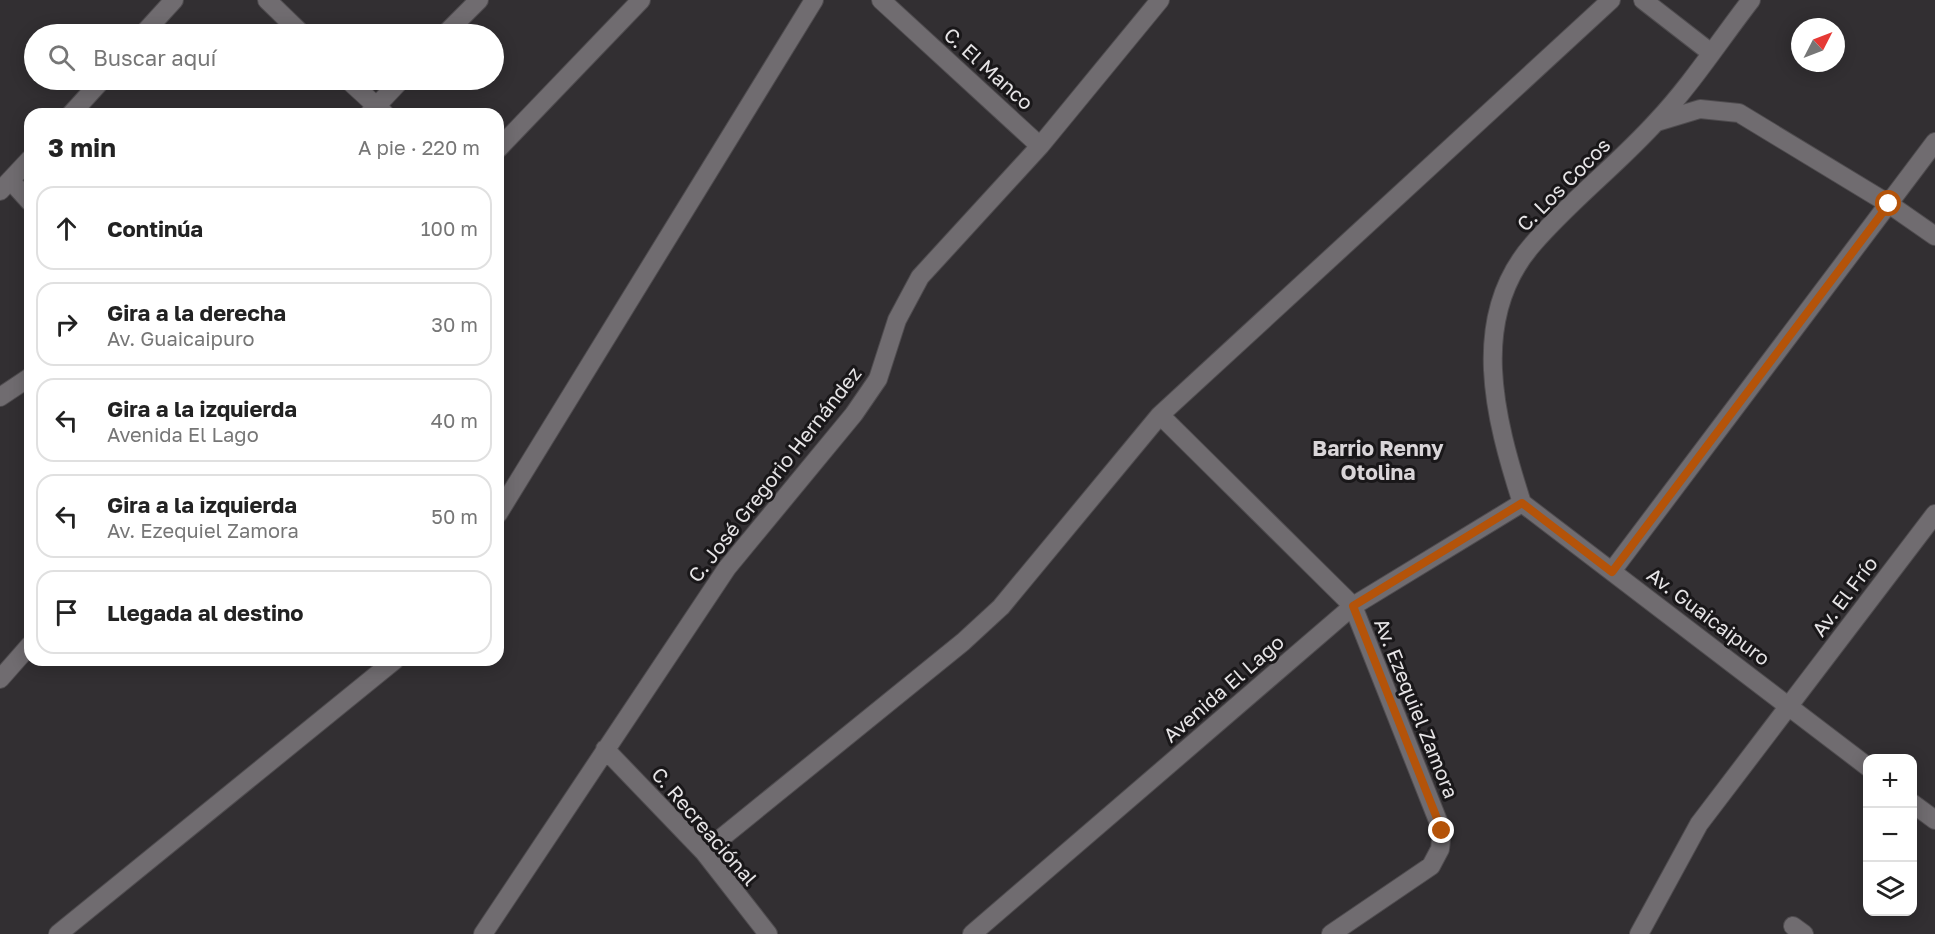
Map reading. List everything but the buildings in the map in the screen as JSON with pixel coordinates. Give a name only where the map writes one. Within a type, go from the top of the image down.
[{"type":"street","points":[[152,24],[174,0]]},
{"type":"street","points":[[267,0],[292,24]]},
{"type":"street","points":[[455,24],[479,0]]},
{"type":"street","points":[[504,143],[641,0]]},
{"type":"street","points":[[504,504],[814,0]]},
{"type":"street","name":"C. El Manco","points":[[881,0],[1040,146]]},
{"type":"street","name":"C. José Gregorio Hernández","points":[[483,934],[727,568],[854,414],[878,380],[897,320],[920,277],[1040,146],[1160,0]]},
{"type":"street","points":[[704,852],[963,642],[1000,607],[1160,415],[1611,0]]},
{"type":"street","points":[[1643,0],[1710,52]]},
{"type":"street","name":"C. Los Cocos","points":[[1522,503],[1502,442],[1490,368],[1501,296],[1532,245],[1657,122],[1751,0]]},
{"type":"street","points":[[76,108],[93,90]]},
{"type":"street","points":[[357,90],[373,108]]},
{"type":"street","points":[[378,108],[393,90]]},
{"type":"street","points":[[1657,122],[1700,109],[1738,113],[1889,204],[1935,236]]},
{"type":"street","points":[[1612,572],[1935,142]]},
{"type":"street","points":[[24,165],[5,186],[24,198]]},
{"type":"street","points":[[0,397],[24,381]]},
{"type":"street","name":"Av. Ezequiel Zamora","points":[[1160,415],[1353,606],[1442,831],[1440,849],[1431,866],[1331,934]]},
{"type":"street","name":"Av. Guaicaipuro","points":[[1522,503],[1863,763]]},
{"type":"street","name":"Avenida El Lago","points":[[972,934],[1353,606],[1522,503]]},
{"type":"street","name":"Av. El Frío","points":[[1639,934],[1699,824],[1935,514]]},
{"type":"street","points":[[0,679],[24,652]]},
{"type":"street","points":[[58,934],[387,666]]},
{"type":"street","name":"C. Recreaciónal","points":[[605,749],[704,852],[768,934]]},
{"type":"street","points":[[1917,807],[1935,820]]},
{"type":"district","name":"Barrio Renny Otolina","points":[[1378,460]]},
{"type":"route","points":[[1442,831],[1353,606],[1522,503],[1612,572],[1889,204]]}]
